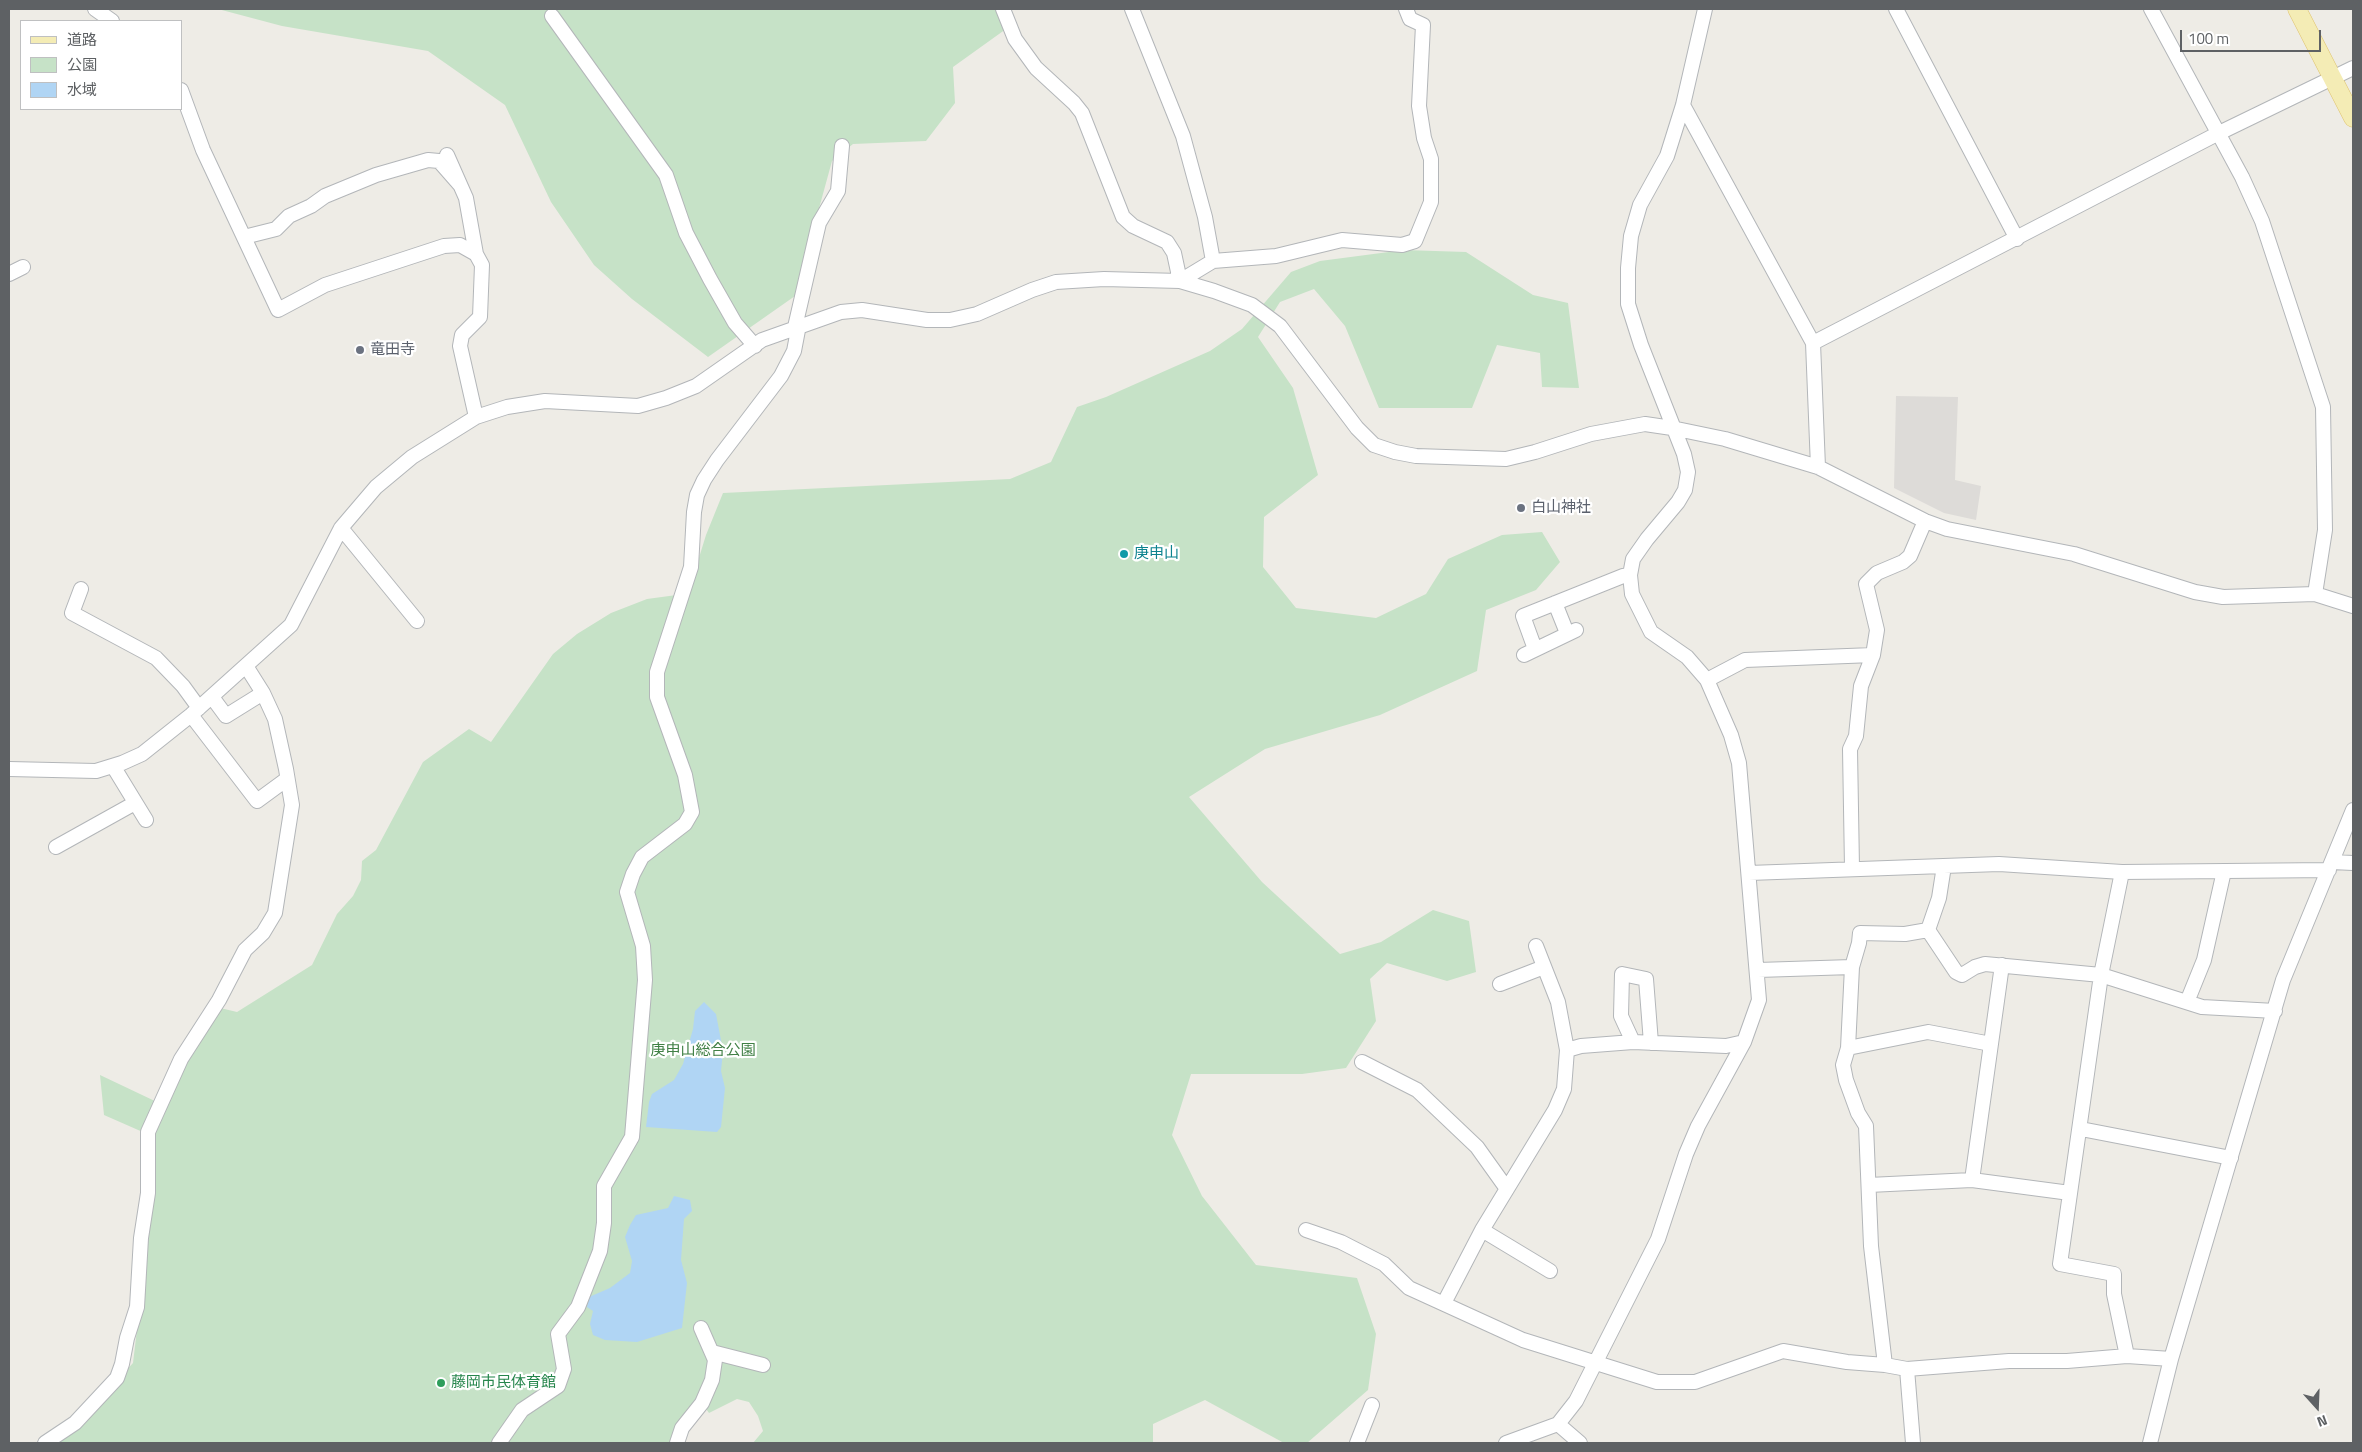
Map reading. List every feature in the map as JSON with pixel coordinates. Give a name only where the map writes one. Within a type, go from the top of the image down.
[{"type":"main road","points":[[2297,9],[2353,118]]},
{"type":"street","points":[[95,9],[111,20]]},
{"type":"street","points":[[1003,9],[1015,39],[1036,68],[1082,113],[1123,217],[1133,226],[1167,242],[1174,252],[1180,281]]},
{"type":"street","points":[[1132,9],[1183,136],[1205,217],[1213,261]]},
{"type":"street","points":[[1180,281],[1213,261],[1276,256],[1342,240],[1402,245],[1415,241],[1431,202],[1431,159],[1424,138],[1418,106],[1423,25],[1410,19],[1406,9]]},
{"type":"street","points":[[1506,1443],[1558,1424],[1576,1401],[1658,1239],[1686,1154],[1698,1126],[1744,1042],[1759,1000],[1758,970],[1739,763],[1731,735],[1707,680],[1687,657],[1651,632],[1632,594],[1630,575],[1633,559],[1678,502],[1685,490],[1688,472],[1684,454],[1672,428],[1641,345],[1628,304],[1628,268],[1631,236],[1640,205],[1667,156],[1683,105],[1704,9]]},
{"type":"street","points":[[1896,9],[2017,239]]},
{"type":"street","points":[[2151,9],[2217,134],[2242,177],[2262,221],[2323,408],[2325,530],[2315,594]]},
{"type":"street","points":[[552,16],[666,176],[686,233],[710,279],[735,322],[755,346]]},
{"type":"street","points":[[1813,343],[2217,134],[2353,68]]},
{"type":"street","points":[[182,93],[203,150],[278,310],[325,285],[444,246],[460,245],[476,254]]},
{"type":"street","points":[[1683,105],[1813,343],[1818,467]]},
{"type":"street","points":[[499,1443],[522,1410],[558,1386],[564,1370],[558,1334],[578,1307],[600,1251],[604,1222],[604,1186],[632,1137],[645,980],[643,946],[626,892],[642,857],[685,824],[692,812],[684,775],[657,696],[657,672],[692,567],[694,512],[697,495],[708,474],[781,376],[794,351],[797,326],[819,223],[838,190],[842,146]]},
{"type":"street","points":[[447,155],[466,198],[476,254],[482,265],[486,317],[462,335],[460,346],[476,417]]},
{"type":"street","points":[[244,237],[276,229],[289,216],[311,206],[325,196],[376,174],[428,160],[439,161],[460,185]]},
{"type":"street","points":[[9,274],[23,267]]},
{"type":"street","points":[[9,769],[96,771],[142,754],[195,712],[290,625],[341,528],[376,488],[412,457],[476,417],[507,406],[545,401],[638,406],[696,386],[762,340],[840,312],[862,310],[927,320],[950,320],[976,314],[1056,282],[1104,279],[1180,281],[1252,305],[1280,326],[1357,428],[1374,444],[1395,452],[1416,456],[1506,458],[1535,452],[1591,434],[1645,424],[1672,428],[1725,439],[1818,467],[1925,522],[1948,529],[2074,554],[2195,592],[2223,597],[2315,594],[2353,606]]},
{"type":"street","points":[[1852,868],[1850,749],[1856,736],[1861,686],[1874,655],[1877,630],[1866,584],[1877,574],[1903,562],[1910,556],[1925,522]]},
{"type":"street","points":[[341,528],[417,621]]},
{"type":"street","points":[[1555,603],[1572,632],[1530,652],[1523,616],[1555,603],[1623,576],[1630,575]]},
{"type":"street","points":[[81,589],[72,614],[156,658],[183,686],[195,712],[257,800],[287,779]]},
{"type":"street","points":[[1707,680],[1745,660],[1874,655]]},
{"type":"street","points":[[45,1443],[75,1423],[117,1378],[137,1307],[141,1238],[148,1193],[148,1132],[181,1059],[219,1000],[245,950],[263,933],[275,912],[292,805],[275,719],[263,693],[246,666]]},
{"type":"street","points":[[212,697],[226,716],[263,693]]},
{"type":"street","points":[[113,766],[146,820]]},
{"type":"street","points":[[56,847],[135,803]]},
{"type":"street","points":[[2150,1443],[2171,1359],[2283,980],[2353,810]]},
{"type":"street","points":[[1749,873],[1999,864],[2122,872],[2224,872],[2353,864]]},
{"type":"street","points":[[1928,930],[1940,898],[1944,866]]},
{"type":"street","points":[[2122,872],[2101,975],[2081,1129],[2060,1264],[2114,1274],[2114,1294],[2127,1356]]},
{"type":"street","points":[[2187,1002],[2204,960],[2224,872]]},
{"type":"street","points":[[1928,930],[1956,972],[1962,975],[1975,967],[1985,964],[2101,975],[2202,1007],[2275,1011]]},
{"type":"street","points":[[1885,1364],[1871,1246],[1866,1126],[1858,1113],[1846,1080],[1843,1065],[1848,1048],[1852,967],[1860,933],[1905,934],[1928,930]]},
{"type":"street","points":[[1444,1303],[1482,1230],[1508,1190],[1558,1103],[1564,1089],[1566,1050],[1558,1002],[1536,946]]},
{"type":"street","points":[[1972,1180],[2002,966]]},
{"type":"street","points":[[1500,984],[1544,967]]},
{"type":"street","points":[[1758,970],[1852,967]]},
{"type":"street","points":[[1634,1042],[1621,1016],[1622,974],[1646,979],[1651,1043]]},
{"type":"street","points":[[1848,1048],[1928,1032],[1991,1044]]},
{"type":"street","points":[[1566,1050],[1581,1046],[1634,1042],[1726,1046],[1744,1042]]},
{"type":"street","points":[[1362,1062],[1417,1090],[1476,1147],[1508,1190]]},
{"type":"street","points":[[2081,1129],[2231,1158]]},
{"type":"street","points":[[1869,1185],[1972,1180],[2070,1193]]},
{"type":"street","points":[[1306,1230],[1341,1242],[1384,1264],[1409,1288],[1523,1340],[1596,1361],[1657,1382],[1688,1383],[1720,1374],[1779,1352],[1803,1354],[1847,1362],[1885,1364],[1907,1369],[2009,1361],[2067,1361],[2127,1356],[2171,1359]]},
{"type":"street","points":[[1482,1230],[1550,1271]]},
{"type":"street","points":[[676,1443],[682,1428],[702,1402],[712,1380],[715,1360],[701,1328]]},
{"type":"street","points":[[712,1352],[763,1365]]},
{"type":"street","points":[[1907,1369],[1913,1443]]},
{"type":"street","points":[[1357,1443],[1372,1406]]},
{"type":"street","points":[[1558,1424],[1580,1443]]},
{"type":"shaded area","points":[[1896,396],[1958,397],[1955,480],[1981,486],[1976,520],[1944,513],[1894,488]]},
{"type":"green space","points":[[218,9],[997,9],[1006,29],[953,67],[955,103],[926,141],[853,144],[832,161],[795,296],[708,357],[632,299],[594,265],[551,202],[505,105],[428,51],[282,26]]},
{"type":"green space","name":"庚申山総合公園","points":[[1404,250],[1466,252],[1533,295],[1568,303],[1579,388],[1542,387],[1540,353],[1497,345],[1472,408],[1379,408],[1345,326],[1314,289],[1280,302],[1258,337],[1293,388],[1318,475],[1264,517],[1263,567],[1296,608],[1376,618],[1426,594],[1448,559],[1502,535],[1542,532],[1560,562],[1536,590],[1486,610],[1477,671],[1380,715],[1265,749],[1189,797],[1262,882],[1340,954],[1381,942],[1433,910],[1469,921],[1476,972],[1447,981],[1387,963],[1370,979],[1376,1021],[1346,1068],[1302,1074],[1191,1074],[1172,1135],[1202,1196],[1256,1265],[1357,1278],[1376,1334],[1368,1390],[1307,1443],[1284,1443],[1205,1400],[1153,1424],[1153,1443],[753,1443],[763,1431],[758,1416],[749,1402],[737,1399],[709,1413],[704,1406],[673,1443],[49,1443],[77,1424],[133,1363],[143,1279],[151,1132],[180,1066],[216,1007],[237,1012],[312,965],[337,914],[353,896],[361,880],[362,861],[376,850],[423,762],[469,729],[491,742],[553,654],[577,634],[611,613],[647,599],[684,594],[689,590],[706,535],[723,493],[1010,479],[1051,462],[1077,407],[1106,397],[1210,351],[1242,329],[1291,272],[1320,261]]},
{"type":"green space","points":[[100,1075],[159,1103],[145,1133],[104,1115]]},
{"type":"water","points":[[704,1002],[716,1014],[723,1051],[721,1071],[725,1088],[721,1127],[717,1132],[646,1127],[649,1102],[652,1094],[674,1080],[683,1064],[693,1029],[695,1011]]},
{"type":"water","points":[[674,1196],[690,1200],[692,1211],[684,1219],[681,1260],[687,1283],[682,1328],[637,1342],[605,1340],[593,1335],[590,1324],[593,1311],[587,1307],[589,1297],[610,1288],[630,1273],[632,1261],[625,1237],[630,1225],[636,1215],[668,1208]]},
{"type":"place","name":"竜田寺","points":[[360,350]]},
{"type":"place","name":"白山神社","points":[[1521,508]]},
{"type":"place","name":"庚申山","points":[[1124,554]]},
{"type":"place","name":"藤岡市民体育館","points":[[441,1383]]}]
